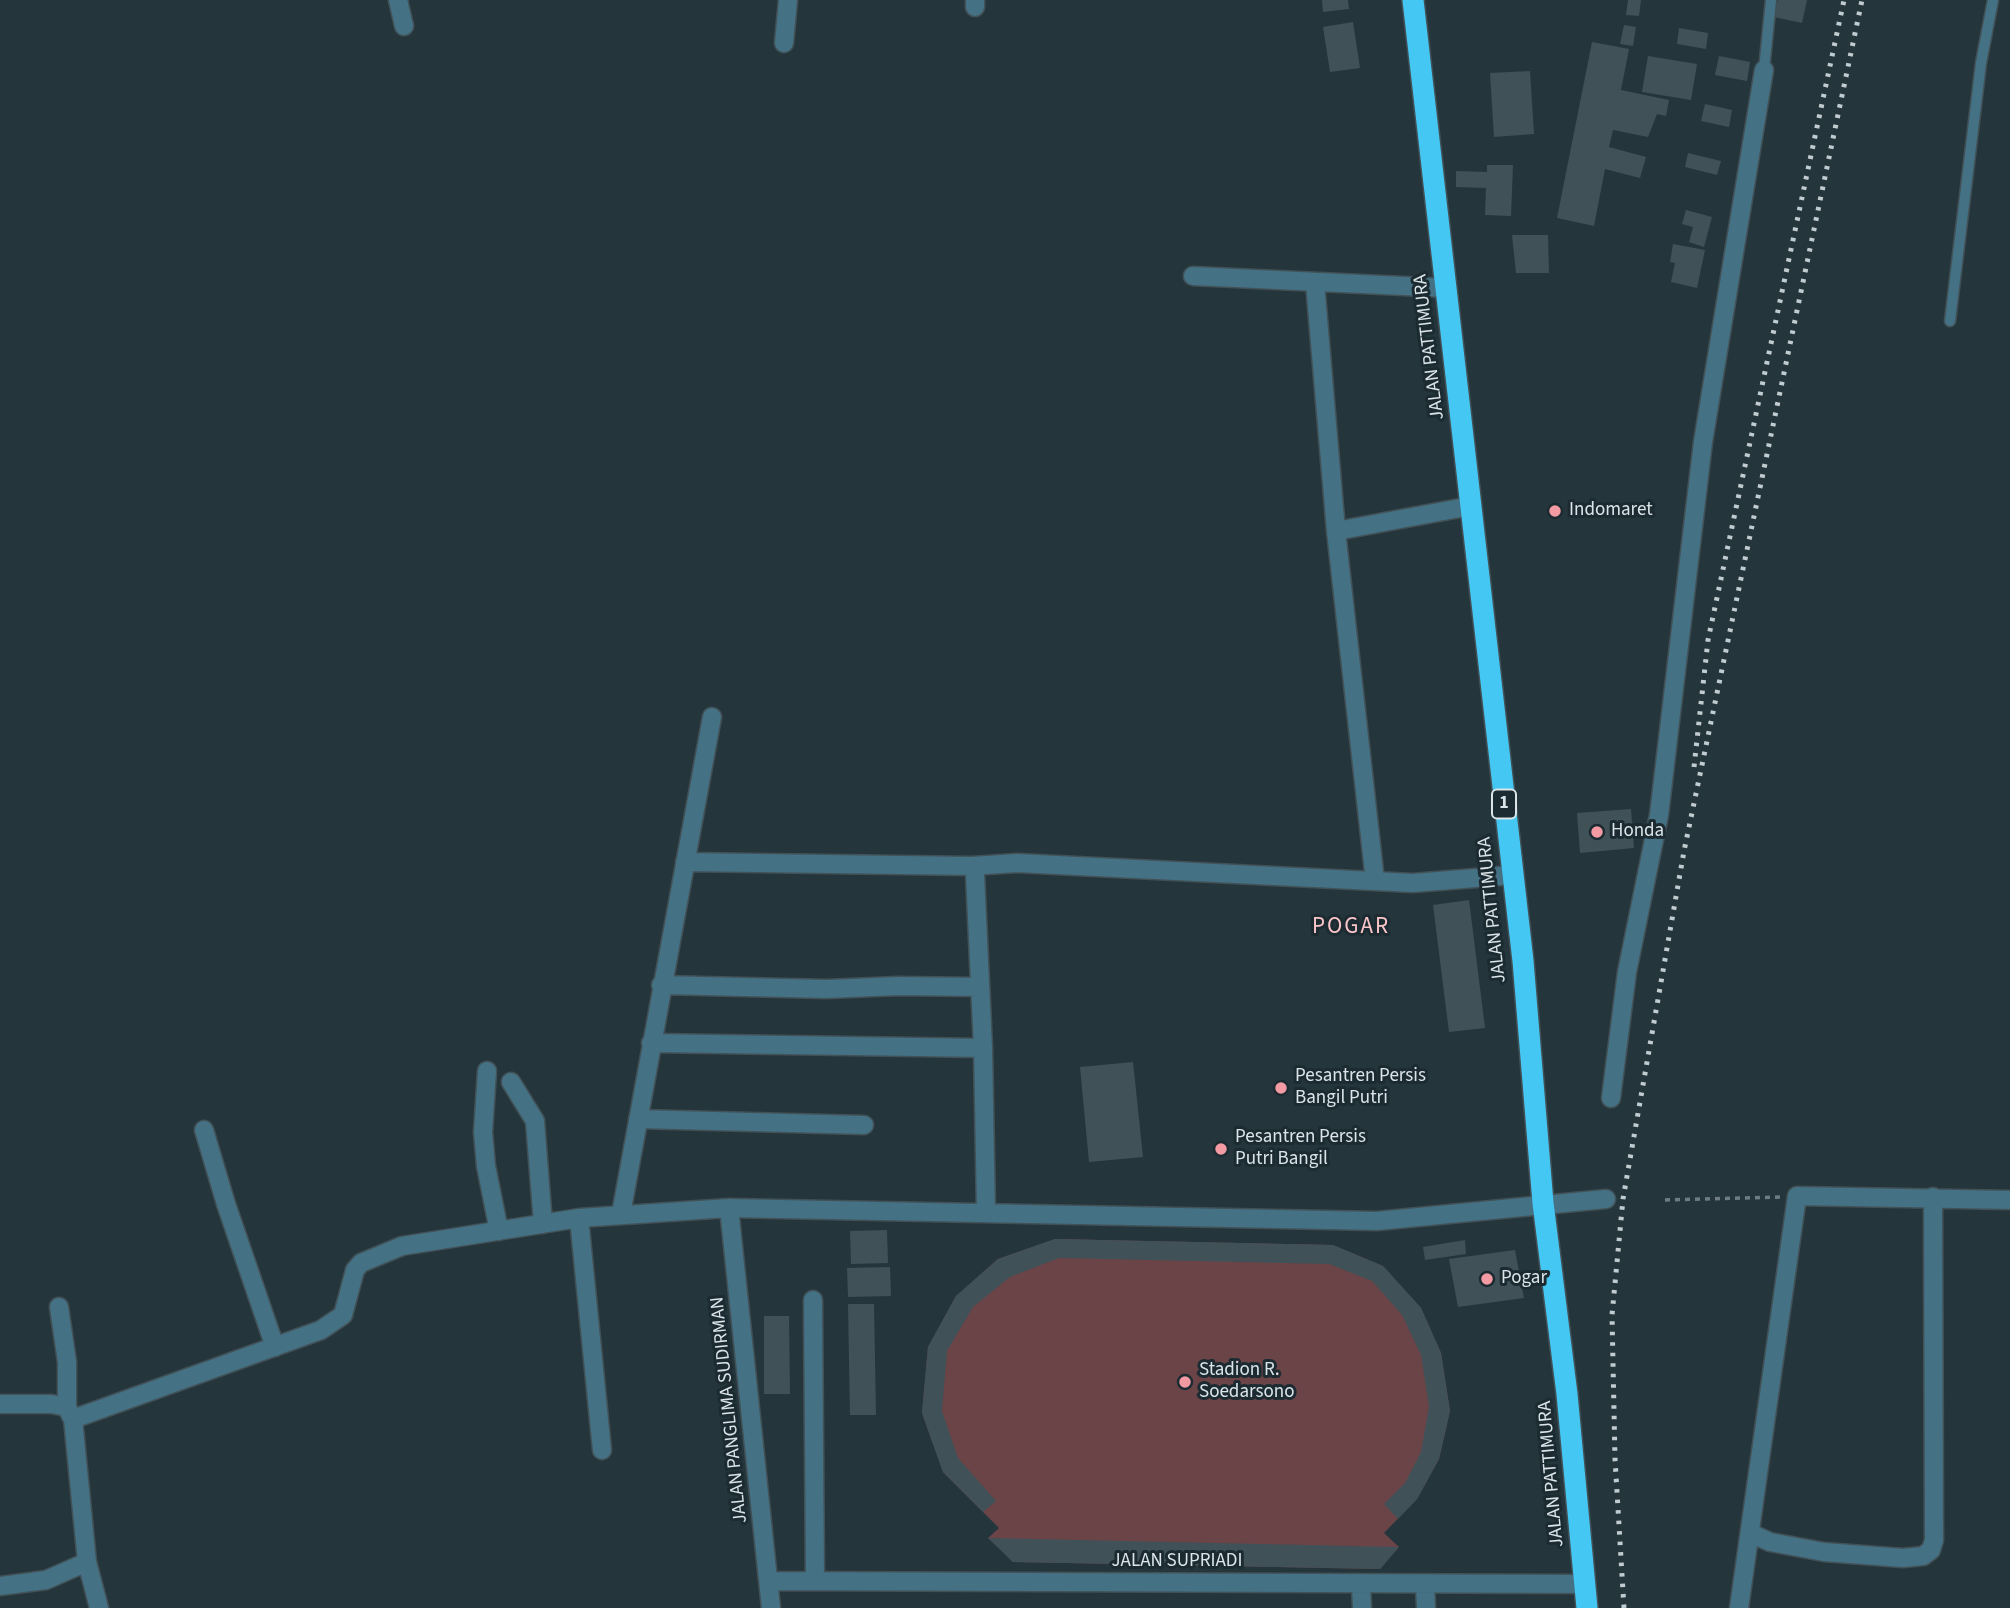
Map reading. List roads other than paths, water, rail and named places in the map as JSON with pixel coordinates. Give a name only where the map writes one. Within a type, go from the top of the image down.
[{"type":"highway","name":"JALAN PATTIMURA","points":[[1413,0],[1513,875],[1543,1203],[1567,1394],[1587,1608]]},
{"type":"street","points":[[398,0],[404,26]]},
{"type":"street","points":[[784,43],[788,0]]},
{"type":"street","points":[[1611,1098],[1627,972],[1659,815],[1703,442],[1764,69]]},
{"type":"street","points":[[1194,276],[1446,288]]},
{"type":"street","points":[[1315,283],[1336,531],[1375,881]]},
{"type":"street","points":[[1336,531],[1471,506]]},
{"type":"street","points":[[621,1214],[712,717]]},
{"type":"street","points":[[685,862],[972,866],[1057,864],[1413,883],[1513,875]]},
{"type":"street","points":[[972,866],[975,874],[983,1048],[986,1212]]},
{"type":"street","points":[[661,985],[827,989],[980,987]]},
{"type":"street","points":[[651,1043],[983,1048]]},
{"type":"street","points":[[487,1071],[483,1132],[486,1167],[499,1231]]},
{"type":"street","points":[[510,1082],[535,1121],[543,1224]]},
{"type":"street","points":[[638,1119],[864,1125]]},
{"type":"street","points":[[205,1130],[226,1204],[275,1347]]},
{"type":"street","points":[[1739,1608],[1797,1196],[2010,1200]]},
{"type":"street","points":[[1750,1533],[1777,1543],[1824,1552],[1903,1558],[1923,1556],[1931,1550],[1934,1541],[1933,1197]]},
{"type":"street","points":[[0,1404],[70,1413],[275,1347],[336,1322],[348,1303],[355,1270],[371,1257],[402,1246],[579,1218],[729,1208],[1377,1221],[1606,1199]]},
{"type":"street","name":"JALAN PANGLIMA SUDIRMAN","points":[[729,1208],[771,1608]]},
{"type":"street","points":[[579,1218],[602,1450]]},
{"type":"street","points":[[813,1300],[815,1581]]},
{"type":"street","points":[[59,1307],[68,1362],[70,1413],[86,1562],[99,1608]]},
{"type":"street","points":[[0,1586],[46,1580],[86,1562]]},
{"type":"street","name":"JALAN SUPRIADI","points":[[769,1581],[1425,1586],[1585,1584]]},
{"type":"street","points":[[1361,1584],[1362,1608]]},
{"type":"street","points":[[1425,1586],[1426,1608]]},
{"type":"lane","points":[[1764,69],[1771,0]]},
{"type":"lane","points":[[1950,321],[1981,64],[1993,0]]},
{"type":"railway","points":[[1694,767],[1708,640],[1844,0]]},
{"type":"railway","points":[[1624,1608],[1615,1459],[1612,1315],[1623,1199],[1684,851],[1862,0]]},
{"type":"place","name":"Indomaret","points":[[1555,511]]},
{"type":"place","name":"Honda","points":[[1597,832]]},
{"type":"place","name":"Pesantren Persis Bangil Putri","points":[[1281,1088]]},
{"type":"place","name":"Pesantren Persis Putri Bangil","points":[[1221,1149]]},
{"type":"place","name":"Pogar","points":[[1487,1279]]},
{"type":"place","name":"Stadion R. Soedarsono","points":[[1185,1382]]},
{"type":"district","name":"POGAR","points":[[1351,928]]}]
